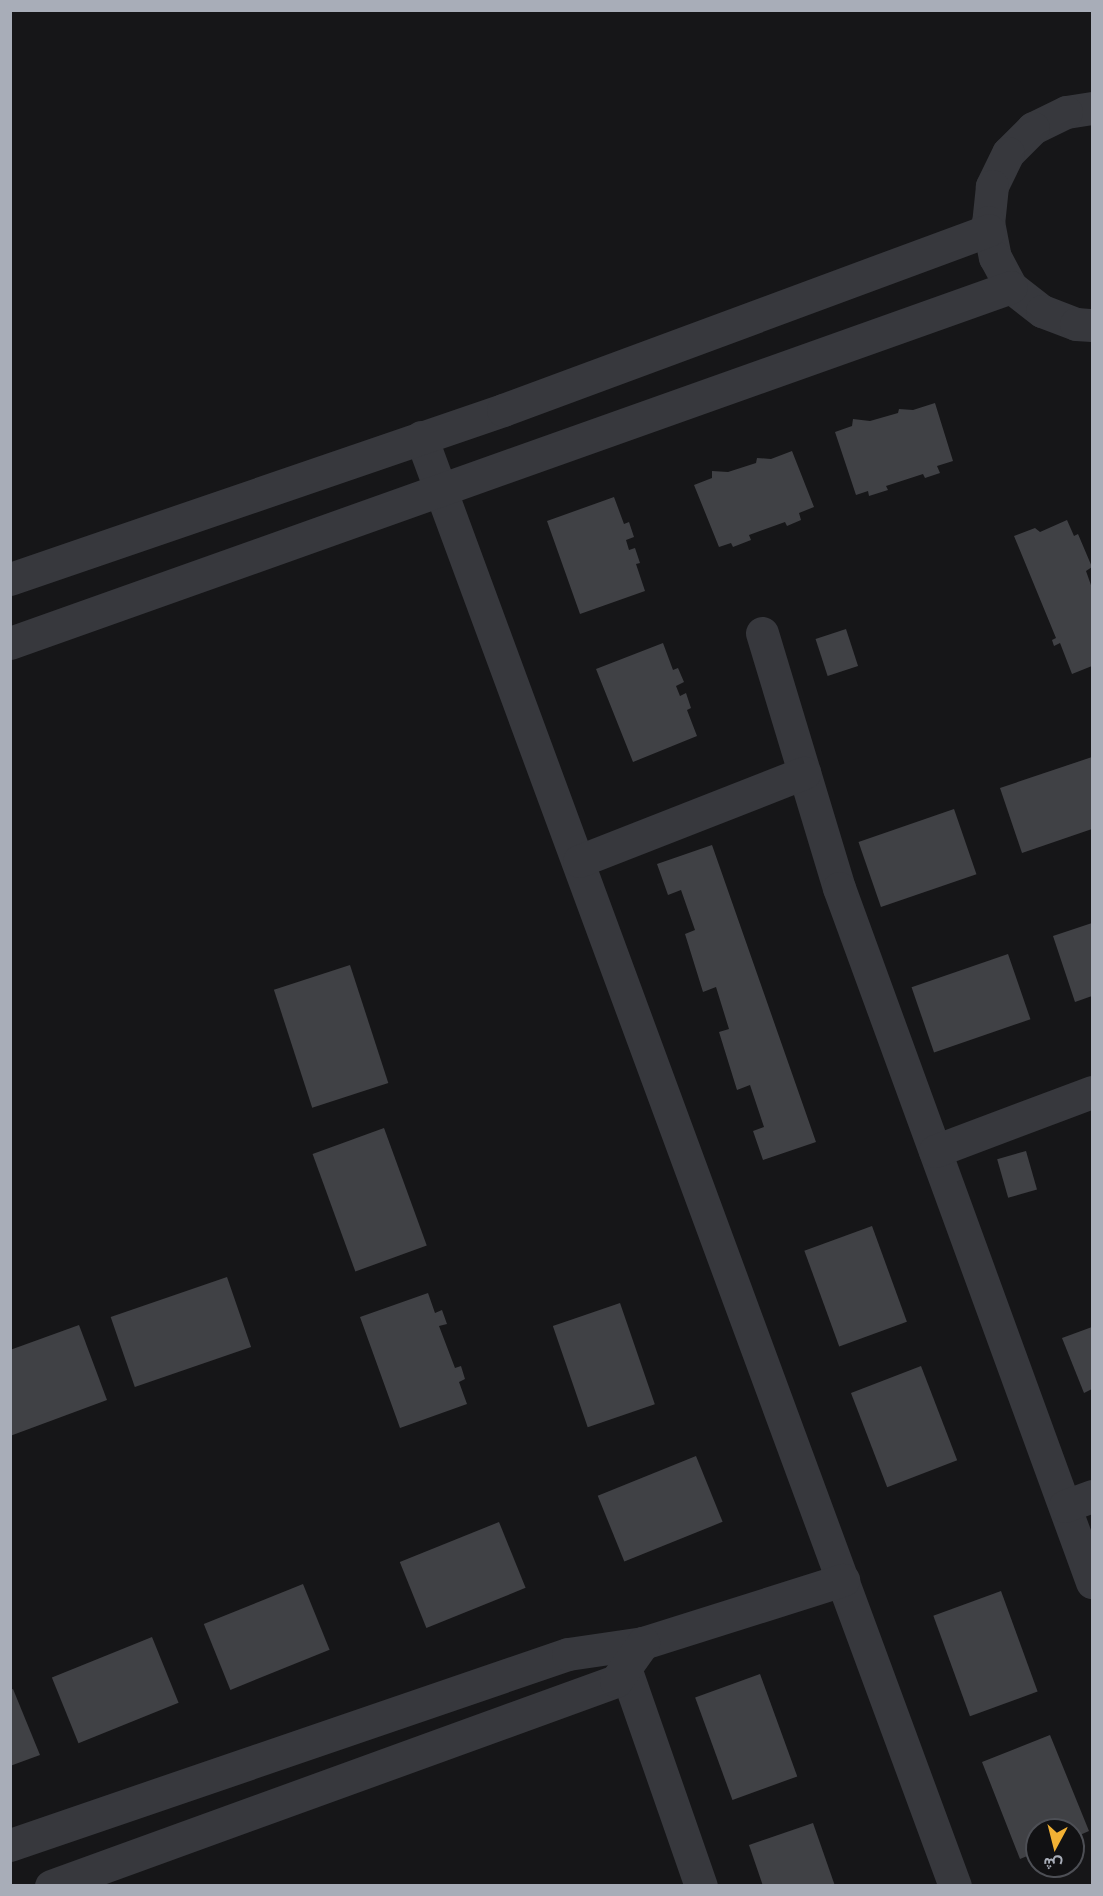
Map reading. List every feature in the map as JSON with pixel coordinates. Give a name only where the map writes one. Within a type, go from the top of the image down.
[{"type":"street","points":[[1092,108],[1066,112],[1033,128],[1008,153],[992,186],[989,230],[995,257],[1011,287],[1042,311],[1076,324],[1092,325]]},
{"type":"street","points":[[10,579],[421,437],[989,230]]},
{"type":"street","points":[[10,643],[368,514],[443,492],[1011,287]]},
{"type":"street","points":[[421,437],[955,1886]]},
{"type":"street","points":[[762,633],[839,888],[935,1151],[1079,1501],[1092,1582]]},
{"type":"street","points":[[579,861],[804,773]]},
{"type":"street","points":[[935,1151],[1092,1092]]},
{"type":"street","points":[[10,1845],[568,1654],[634,1656],[843,1580]]},
{"type":"street","points":[[51,1886],[616,1681],[634,1656]]},
{"type":"street","points":[[634,1656],[701,1886]]},
{"type":"building","points":[[935,403],[953,461],[937,466],[940,473],[925,478],[923,474],[886,486],[888,490],[869,496],[868,491],[856,495],[835,432],[852,426],[853,419],[870,421],[898,413],[899,409],[913,410]]},
{"type":"building","points":[[792,451],[814,507],[799,513],[801,520],[787,526],[785,522],[749,535],[751,540],[733,547],[731,543],[719,547],[694,485],[712,478],[712,471],[728,472],[756,463],[757,458],[771,459]]},
{"type":"building","points":[[614,497],[624,524],[629,522],[634,537],[626,540],[629,550],[635,548],[640,563],[636,564],[645,591],[580,614],[547,521]]},
{"type":"building","points":[[1067,520],[1074,536],[1078,534],[1092,567],[1086,571],[1092,588],[1092,666],[1072,674],[1060,643],[1054,646],[1052,640],[1056,638],[1014,536],[1035,528],[1040,532]]},
{"type":"building","points":[[846,629],[858,666],[828,676],[816,639]]},
{"type":"building","points":[[663,643],[673,670],[678,668],[684,682],[676,686],[680,696],[686,693],[691,708],[687,710],[697,736],[633,762],[596,669]]},
{"type":"building","points":[[1092,757],[1092,829],[1022,853],[1000,788]]},
{"type":"building","points":[[954,809],[976,874],[881,907],[859,842]]},
{"type":"building","points":[[712,845],[816,1142],[763,1160],[753,1131],[764,1127],[750,1085],[737,1090],[719,1032],[729,1029],[716,987],[703,992],[685,934],[695,930],[681,890],[668,895],[657,864]]},
{"type":"building","points":[[1092,923],[1092,996],[1075,1002],[1053,936]]},
{"type":"building","points":[[1008,954],[1030,1019],[934,1052],[912,987]]},
{"type":"building","points":[[350,965],[388,1083],[312,1108],[274,990]]},
{"type":"building","points":[[384,1128],[427,1245],[355,1271],[313,1154]]},
{"type":"building","points":[[1026,1151],[1037,1189],[1008,1198],[997,1159]]},
{"type":"building","points":[[872,1226],[907,1322],[839,1346],[804,1251]]},
{"type":"building","points":[[227,1277],[251,1347],[135,1387],[111,1317]]},
{"type":"building","points":[[428,1293],[435,1313],[442,1310],[447,1324],[439,1326],[455,1368],[461,1366],[465,1379],[459,1382],[467,1404],[400,1428],[360,1317]]},
{"type":"building","points":[[620,1303],[655,1404],[588,1427],[553,1326]]},
{"type":"building","points":[[79,1325],[107,1400],[10,1436],[10,1350]]},
{"type":"building","points":[[1092,1327],[1092,1389],[1084,1393],[1062,1338]]},
{"type":"building","points":[[921,1366],[957,1460],[887,1487],[851,1393]]},
{"type":"building","points":[[696,1456],[723,1522],[624,1562],[598,1496]]},
{"type":"building","points":[[499,1522],[526,1588],[426,1628],[400,1562]]},
{"type":"building","points":[[303,1584],[330,1650],[230,1690],[204,1624]]},
{"type":"building","points":[[1001,1591],[1038,1692],[970,1716],[933,1616]]},
{"type":"building","points":[[152,1637],[179,1703],[78,1743],[52,1677]]},
{"type":"building","points":[[760,1674],[797,1776],[732,1800],[695,1698]]},
{"type":"building","points":[[13,1689],[40,1755],[10,1766],[10,1690]]},
{"type":"building","points":[[1050,1735],[1084,1818],[1025,1818],[1025,1857],[1020,1859],[982,1762]]},
{"type":"building","points":[[1085,1821],[1089,1831],[1085,1833]]},
{"type":"building","points":[[813,1823],[835,1886],[763,1886],[749,1845]]}]
